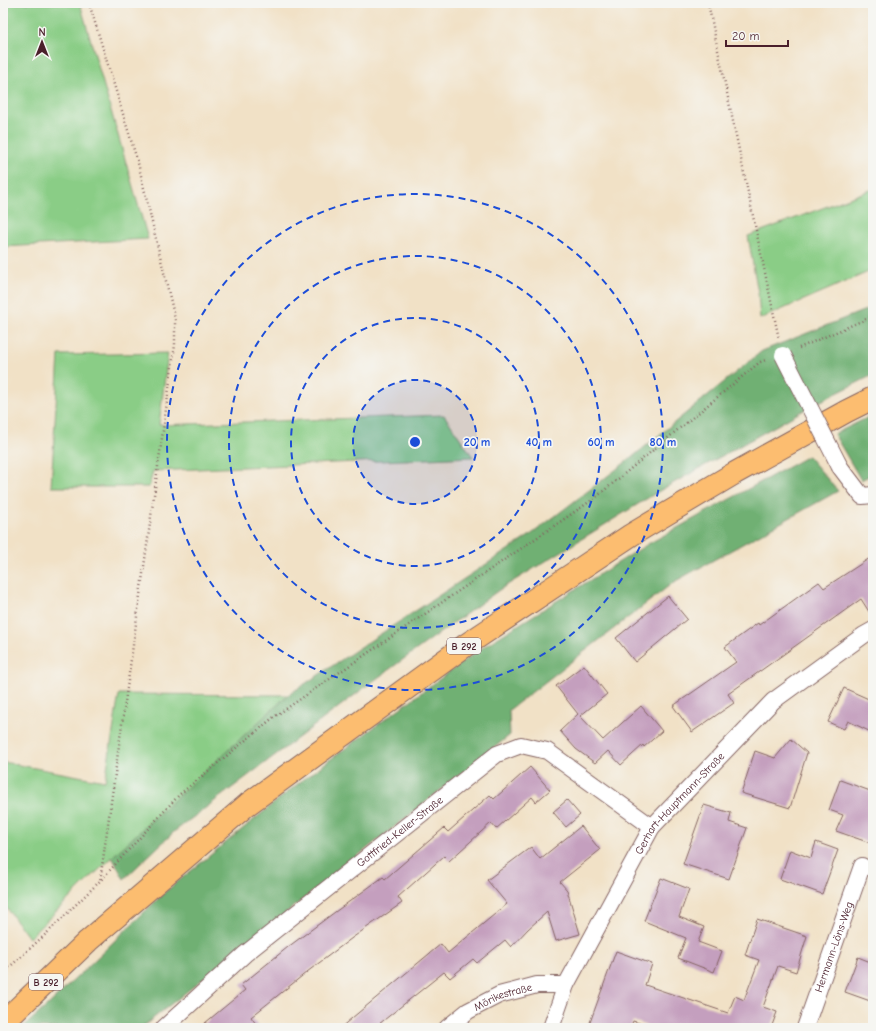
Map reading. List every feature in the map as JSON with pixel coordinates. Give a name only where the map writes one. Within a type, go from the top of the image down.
[{"type":"highway","name":"B 292","points":[[3,1023],[88,942],[248,804],[466,644],[631,535],[735,473],[873,398]]},
{"type":"street","points":[[783,355],[840,467],[862,496],[873,495]]},
{"type":"street","name":"Gerhart-Hauptmann-Straße","points":[[550,1028],[566,985],[652,827],[773,701],[864,634],[873,630]]},
{"type":"street","name":"Gottfried-Keller-Straße","points":[[164,1028],[245,954],[497,754],[521,745],[547,750],[652,827]]},
{"type":"street","name":"Hermann-Löns-Weg","points":[[805,1028],[862,866]]},
{"type":"street","name":"Mörikestraße","points":[[447,1028],[468,1011],[499,995],[537,985],[566,985]]},
{"type":"path","points":[[89,3],[138,163],[175,319],[175,345],[100,881]]},
{"type":"path","points":[[708,3],[783,355]]},
{"type":"path","points":[[3,973],[48,932],[100,881],[180,794],[274,717],[595,498],[760,362],[783,355],[873,316]]},
{"type":"green space","points":[[3,3],[80,3],[148,239],[3,247]]},
{"type":"green space","points":[[873,189],[873,270],[760,319],[758,293],[748,236]]},
{"type":"green space","points":[[873,307],[873,375],[813,405],[661,490],[499,590],[372,682],[175,831],[124,879],[112,857],[288,695],[529,536],[631,458],[762,351]]},
{"type":"green space","points":[[168,353],[159,425],[444,415],[473,457],[153,471],[149,487],[51,487],[59,355]]},
{"type":"green space","points":[[873,415],[873,474],[861,480],[834,434]]},
{"type":"green space","points":[[808,456],[838,491],[674,582],[509,710],[510,735],[141,1028],[22,1028],[46,1007],[165,892],[305,778],[486,645],[648,544]]},
{"type":"green space","points":[[119,694],[288,695],[88,880],[29,938],[3,903],[3,762],[105,781]]},
{"type":"building","points":[[873,556],[873,618],[861,599],[728,694],[734,703],[692,732],[673,706],[736,662],[725,647],[758,623],[759,625],[819,582],[824,588]]},
{"type":"building","points":[[668,596],[687,619],[635,662],[616,638]]},
{"type":"building","points":[[584,665],[607,694],[580,716],[603,740],[641,706],[662,731],[644,747],[643,745],[621,765],[608,751],[595,763],[576,749],[560,731],[578,714],[556,686]]},
{"type":"building","points":[[844,688],[873,701],[873,733],[848,721],[844,729],[828,722]]},
{"type":"building","points":[[791,739],[807,753],[790,808],[741,793],[755,751],[775,758]]},
{"type":"building","points":[[530,767],[550,790],[536,802],[532,797],[496,829],[491,823],[449,861],[444,856],[398,897],[402,903],[352,938],[251,1017],[259,1028],[199,1028],[245,990],[241,985],[288,947],[383,877],[385,879],[444,828],[448,832],[490,795],[494,799]]},
{"type":"building","points":[[840,780],[873,792],[873,844],[836,831],[843,815],[829,810]]},
{"type":"building","points":[[567,800],[580,815],[566,827],[553,812]]},
{"type":"building","points":[[704,805],[731,813],[729,822],[747,828],[729,879],[683,864]]},
{"type":"building","points":[[581,826],[600,850],[560,882],[567,890],[580,934],[556,941],[547,912],[511,947],[505,940],[477,963],[473,959],[450,978],[444,972],[374,1028],[340,1028],[441,944],[448,953],[507,904],[487,880],[531,847],[540,859]]},
{"type":"building","points":[[816,842],[838,850],[822,894],[780,879],[790,850],[811,858]]},
{"type":"building","points":[[661,878],[689,889],[679,917],[704,927],[698,942],[722,951],[714,972],[678,958],[686,938],[644,921]]},
{"type":"building","points":[[757,919],[807,936],[796,972],[778,966],[763,1007],[777,1012],[771,1028],[655,1028],[633,1021],[630,1028],[588,1028],[616,951],[652,964],[645,985],[728,1013],[735,996],[744,1000],[759,960],[745,955]]},
{"type":"building","points":[[858,957],[873,963],[873,1002],[845,992]]}]
